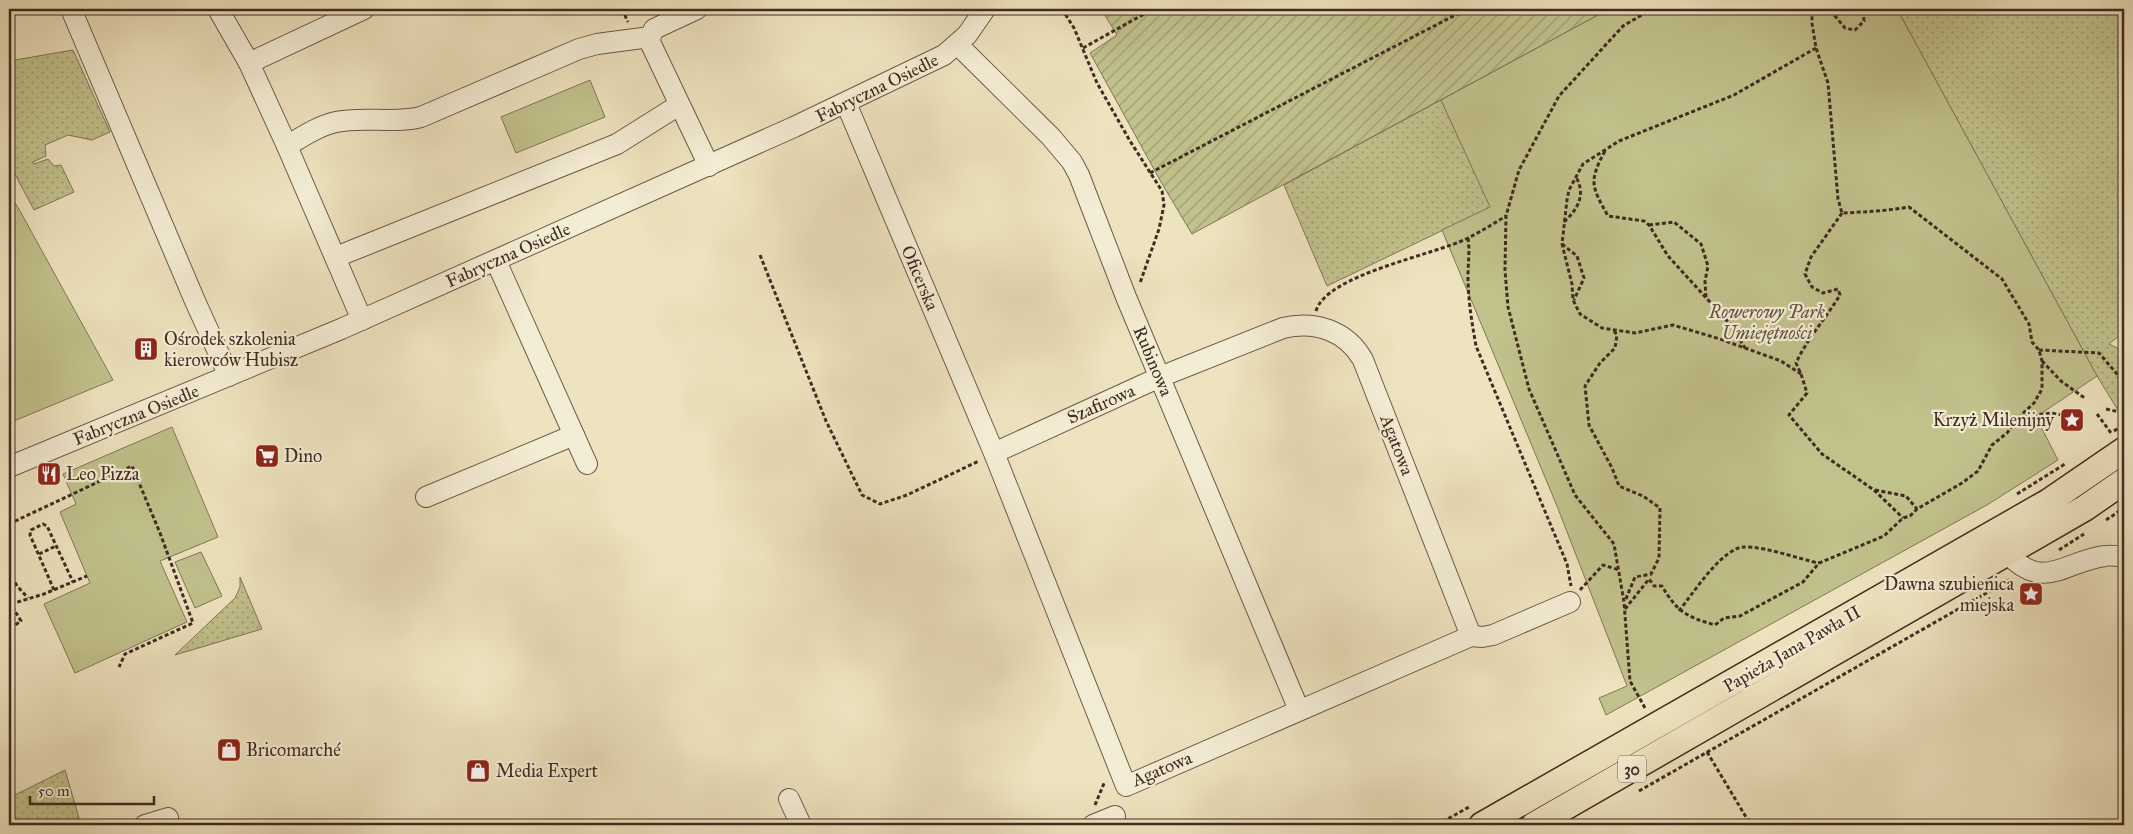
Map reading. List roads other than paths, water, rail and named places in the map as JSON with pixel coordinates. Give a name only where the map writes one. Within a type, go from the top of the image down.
[{"type":"main road","name":"Papieża Jana Pawła II","points":[[1482,825],[2048,502],[2118,442]]},
{"type":"main road","name":"Papieża Jana Pawła II","points":[[1534,825],[2085,508],[2124,481]]},
{"type":"street","points":[[71,9],[195,301],[229,376]]},
{"type":"street","points":[[218,9],[249,63],[336,257],[362,320]]},
{"type":"street","points":[[249,63],[364,9]]},
{"type":"street","points":[[697,9],[654,30],[650,37],[652,49],[709,166]]},
{"type":"street","name":"Fabryczna Osiedle","points":[[9,467],[362,320],[846,103],[935,60],[958,45],[968,35],[985,9]]},
{"type":"street","points":[[287,146],[318,128],[336,122],[404,120],[421,117],[579,49],[597,44],[650,37]]},
{"type":"street","name":"Rubinowa","points":[[958,45],[1051,138],[1072,162],[1126,297],[1299,710]]},
{"type":"street","name":"Oficerska","points":[[846,103],[994,453]]},
{"type":"street","points":[[336,257],[617,144],[679,105]]},
{"type":"street","points":[[496,260],[587,464]]},
{"type":"street","name":"Szafirowa","points":[[994,453],[1160,377],[1282,328],[1293,325],[1318,327]]},
{"type":"street","name":"Agatowa","points":[[1318,327],[1348,341],[1363,360],[1471,636]]},
{"type":"street","points":[[426,497],[574,435]]},
{"type":"street","name":"Agatowa","points":[[994,453],[1126,786],[1471,636],[1493,635],[1570,602]]},
{"type":"street","points":[[2007,553],[2018,564],[2035,573],[2061,571],[2105,556],[2123,556]]},
{"type":"street","points":[[788,799],[801,825]]},
{"type":"street","points":[[1093,825],[1115,816]]},
{"type":"street","points":[[145,825],[168,818]]},
{"type":"place","name":"Ośrodek szkolenia kierowców Hubisz","points":[[146,349]]},
{"type":"place","name":"Krzyż Milenijny","points":[[2072,420]]},
{"type":"place","name":"Dino","points":[[267,456]]},
{"type":"place","name":"Leo Pizza","points":[[49,474]]},
{"type":"place","name":"Dawna szubienica miejska","points":[[2031,594]]},
{"type":"place","name":"Bricomarché","points":[[229,750]]},
{"type":"place","name":"Media Expert","points":[[478,771]]},
{"type":"park label","name":"Rowerowy Park Umiejętności","points":[[1767,322]]}]
